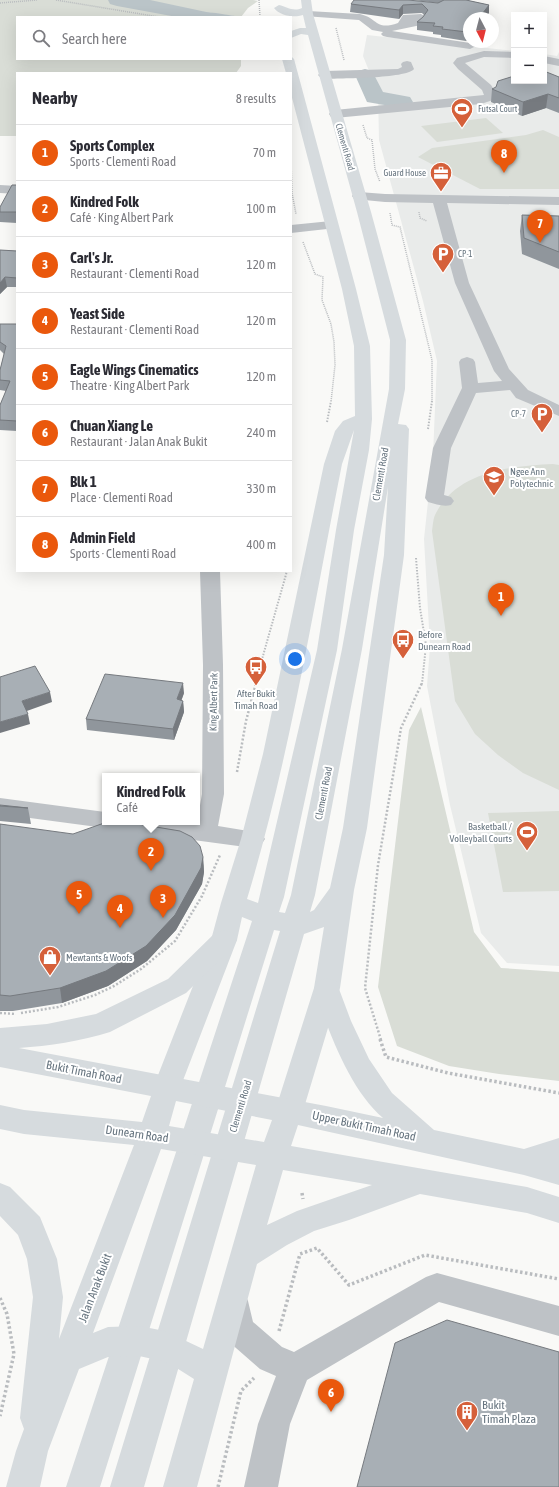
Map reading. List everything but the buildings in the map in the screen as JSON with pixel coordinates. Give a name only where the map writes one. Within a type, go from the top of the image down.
[{"type":"main road","points":[[278,8],[290,13],[300,14],[307,8]]},
{"type":"main road","name":"Clementi Road","points":[[127,1487],[303,895],[352,649],[392,411],[398,389],[398,340],[364,212],[324,75],[307,8]]},
{"type":"main road","points":[[292,35],[300,31],[313,32]]},
{"type":"main road","points":[[288,60],[291,72]]},
{"type":"main road","points":[[83,1487],[186,1161],[272,897],[327,650],[345,530],[356,474],[364,419],[362,346],[349,289],[292,74]]},
{"type":"main road","name":"Clementi Road","points":[[288,1111],[327,988],[342,890],[355,828],[394,555],[400,423],[392,411]]},
{"type":"main road","points":[[168,1088],[224,940],[233,903],[253,839],[274,754],[333,464],[344,431],[349,425],[364,419]]},
{"type":"main road","points":[[233,903],[275,921],[303,925],[323,917],[342,890]]},
{"type":"main road","points":[[0,1039],[47,1035],[101,1024],[178,986],[224,940]]},
{"type":"main road","points":[[327,988],[338,1021],[359,1066],[382,1100],[425,1139]]},
{"type":"main road","name":"Bukit Timah Road","points":[[0,1056],[168,1088]]},
{"type":"main road","name":"Upper Bukit Timah Road","points":[[168,1088],[425,1139],[524,1162],[559,1172]]},
{"type":"main road","name":"Jalan Anak Bukit","points":[[23,1487],[32,1451],[144,1158],[168,1088]]},
{"type":"main road","points":[[180,1487],[232,1298],[288,1111]]},
{"type":"main road","name":"Dunearn Road","points":[[0,1117],[24,1122],[152,1135],[274,1156]]},
{"type":"main road","points":[[524,1162],[559,1150]]},
{"type":"main road","points":[[274,1156],[527,1200],[559,1210]]},
{"type":"main road","points":[[245,1255],[277,1235],[304,1206],[349,1207],[421,1181]]},
{"type":"main road","points":[[0,1196],[30,1227],[42,1259],[48,1297],[32,1451]]},
{"type":"main road","points":[[68,1358],[108,1342],[139,1341],[165,1346],[186,1356],[212,1373]]},
{"type":"street","points":[[307,8],[332,15],[365,18],[373,26],[383,29],[402,26]]},
{"type":"street","points":[[383,29],[388,34],[393,36],[463,45]]},
{"type":"street","points":[[335,114],[481,100],[489,97],[490,93],[487,88],[459,63],[461,60],[484,54],[511,55]]},
{"type":"street","points":[[547,60],[559,63]]},
{"type":"street","points":[[324,75],[400,72],[408,70],[407,64]]},
{"type":"street","points":[[0,189],[16,190]]},
{"type":"street","points":[[359,196],[439,202],[559,207]]},
{"type":"street","points":[[364,212],[387,205],[439,202],[559,201]]},
{"type":"street","points":[[439,202],[462,283],[502,371],[512,385],[522,394],[559,411]]},
{"type":"street","points":[[295,229],[331,225]]},
{"type":"street","points":[[445,501],[434,498],[442,448],[470,388],[467,362]]},
{"type":"street","points":[[470,388],[512,385]]},
{"type":"street","name":"King Albert Park","points":[[205,832],[213,794],[213,665],[210,572]]},
{"type":"street","points":[[0,806],[102,820]]},
{"type":"street","points":[[82,837],[112,825]]},
{"type":"street","points":[[146,825],[253,839]]},
{"type":"street","points":[[261,1487],[274,1424],[295,1369],[437,1287],[559,1321]]},
{"type":"street","points":[[232,1298],[239,1330],[271,1358],[295,1369]]},
{"type":"path","points":[[0,3],[37,0]]},
{"type":"path","points":[[56,0],[153,16]]},
{"type":"path","points":[[259,0],[260,16]]},
{"type":"path","points":[[332,15],[349,74]]},
{"type":"path","points":[[359,111],[367,138],[372,140],[375,169],[381,187]]},
{"type":"path","points":[[292,193],[295,229],[315,274],[323,277],[324,281],[322,285],[321,299],[332,328],[334,343],[333,393],[326,428]]},
{"type":"path","points":[[389,213],[392,225],[400,228],[432,360],[432,404],[428,430]]},
{"type":"path","points":[[416,552],[420,608],[426,645],[422,684],[401,728],[378,865],[365,988],[386,1057],[448,1073],[559,1093]]},
{"type":"path","points":[[304,1206],[317,1248],[349,1285],[425,1255],[559,1279]]},
{"type":"path","points":[[0,1298],[7,1314],[14,1354],[0,1416]]},
{"type":"shaded area","points":[[0,0],[258,1],[248,8],[242,16],[189,10],[178,12],[179,14],[185,16],[16,16],[16,60],[241,60],[241,66],[237,72],[16,72],[16,136],[0,136]]},
{"type":"shaded area","points":[[175,10],[235,16],[185,16],[179,14]]},
{"type":"shaded area","name":"Ngee Ann Polytechnic","points":[[367,35],[463,45],[463,48],[486,48],[511,51],[511,84],[547,84],[547,54],[557,56],[559,52],[559,966],[507,963],[481,933],[450,805],[427,686],[430,646],[424,539],[433,455],[437,361],[423,301],[379,140],[378,93],[363,56]]},
{"type":"shaded area","name":"Futsal Court","points":[[486,118],[503,133],[437,142],[421,126]]},
{"type":"shaded area","points":[[543,130],[559,137],[559,189],[480,189],[418,157],[432,148],[526,135]]},
{"type":"shaded area","points":[[553,464],[559,465],[559,790],[523,773],[498,755],[475,734],[455,701],[432,531],[435,515],[446,499],[458,488],[472,480],[503,469]]},
{"type":"shaded area","points":[[421,707],[474,932],[501,968],[559,972],[559,1081],[449,1066],[397,1046],[378,987],[409,730]]},
{"type":"shaded area","name":"Basketball / Volleyball Courts","points":[[559,811],[559,891],[503,892],[488,813]]},
{"type":"waterway","points":[[117,0],[199,16]]},
{"type":"waterway","points":[[365,75],[375,97],[402,102]]},
{"type":"place","name":"Futsal Court","points":[[462,128]]},
{"type":"place","name":"Admin Field","points":[[504,173]]},
{"type":"place","name":"Guard House","points":[[441,192]]},
{"type":"place","name":"Blk 1","points":[[540,243]]},
{"type":"place","name":"CP-1","points":[[443,274]]},
{"type":"place","name":"CP-7","points":[[542,434]]},
{"type":"place","name":"Ngee Ann Polytechnic","points":[[494,496]]},
{"type":"place","name":"Sports Complex","points":[[501,616]]},
{"type":"place","name":"Before Dunearn Road","points":[[403,660]]},
{"type":"place","name":"After Bukit Timah Road","points":[[256,686]]},
{"type":"place","name":"Basketball / Volleyball Courts","points":[[527,852]]},
{"type":"place","name":"Kindred Folk","points":[[151,871]]},
{"type":"place","name":"Eagle Wings Cinematics","points":[[79,914]]},
{"type":"place","name":"Carl's Jr.","points":[[163,918]]},
{"type":"place","name":"Yeast Side","points":[[120,928]]},
{"type":"place","name":"Mewtants & Woofs","points":[[50,976]]},
{"type":"place","name":"Chuan Xiang Le","points":[[331,1412]]},
{"type":"place","name":"Bukit Timah Plaza","points":[[467,1432]]}]
